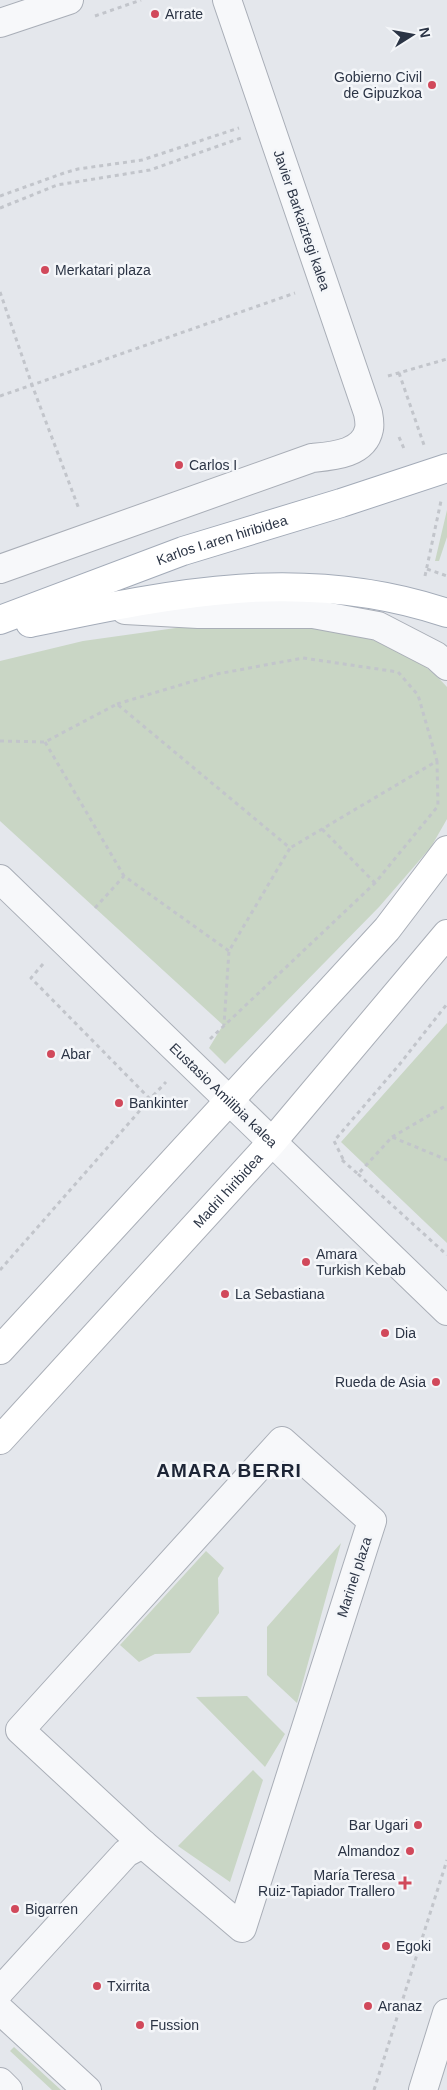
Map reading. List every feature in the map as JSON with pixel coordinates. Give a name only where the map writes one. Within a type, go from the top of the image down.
[{"type":"main road","name":"Karlos I.aren hiribidea","points":[[0,620],[183,551],[341,503],[440,470]]},
{"type":"main road","points":[[0,630],[101,608],[210,590],[263,586],[354,591],[419,604],[447,613]]},
{"type":"main road","points":[[0,1350],[387,929],[447,850]]},
{"type":"main road","name":"Madril hiribidea","points":[[0,1440],[272,1142],[447,934]]},
{"type":"street","points":[[0,23],[69,0]]},
{"type":"street","name":"Javier Barkaiztegi kalea","points":[[0,569],[312,458],[333,456],[351,451],[364,441],[369,429],[368,413],[227,0]]},
{"type":"street","points":[[101,608],[198,614],[313,614],[378,626],[436,656],[447,666]]},
{"type":"street","name":"Eustasio Amilibia kalea","points":[[0,879],[447,1311]]},
{"type":"street","name":"Marinel plaza","points":[[282,1440],[372,1521],[242,1928],[143,1844],[20,1730],[282,1440]]},
{"type":"street","points":[[0,1991],[126,1852],[143,1844]]},
{"type":"street","points":[[0,2010],[87,2090]]},
{"type":"street","points":[[423,2090],[447,2013]]},
{"type":"street","points":[[0,2082],[8,2090]]},
{"type":"path","points":[[0,196],[78,169],[142,160],[241,127]]},
{"type":"path","points":[[0,208],[58,185],[150,170],[243,137]]},
{"type":"path","points":[[0,292],[32,385],[81,512]]},
{"type":"path","points":[[0,396],[296,292]]},
{"type":"path","points":[[359,386],[447,359]]},
{"type":"path","points":[[399,373],[440,470],[441,502],[419,604]]},
{"type":"path","points":[[426,569],[447,576]]},
{"type":"path","points":[[398,672],[408,642]]},
{"type":"path","points":[[0,741],[45,742],[117,704],[217,674],[303,658],[398,672],[418,695],[437,762],[438,806],[376,883],[224,1026],[229,951],[290,848],[437,762]]},
{"type":"path","points":[[117,704],[290,848]]},
{"type":"path","points":[[45,742],[124,876],[229,951]]},
{"type":"path","points":[[322,829],[376,883]]},
{"type":"path","points":[[95,908],[124,876]]},
{"type":"path","points":[[36,958],[43,964],[31,978],[150,1099]]},
{"type":"path","points":[[447,1004],[399,1065],[334,1140],[342,1159],[447,1255]]},
{"type":"path","points":[[0,1270],[150,1099],[189,1060]]},
{"type":"path","points":[[358,1174],[392,1137],[447,1104]]},
{"type":"path","points":[[392,1137],[447,1160]]},
{"type":"path","points":[[318,1186],[342,1159]]},
{"type":"path","points":[[374,2090],[447,1860]]},
{"type":"green space","points":[[447,510],[447,537],[439,561],[435,561]]},
{"type":"green space","points":[[197,625],[297,627],[331,630],[364,637],[395,648],[423,665],[447,687],[447,819],[431,847],[379,907],[225,1064],[209,1048],[223,1025],[0,821],[0,661],[83,641]]},
{"type":"green space","points":[[447,1023],[447,1243],[341,1142]]},
{"type":"green space","points":[[341,1543],[297,1703],[267,1675],[267,1627]]},
{"type":"green space","points":[[206,1551],[224,1568],[218,1578],[219,1613],[190,1653],[155,1654],[139,1662],[120,1645]]},
{"type":"green space","points":[[247,1696],[285,1734],[265,1767],[196,1697]]},
{"type":"green space","points":[[253,1770],[263,1780],[230,1882],[178,1846]]},
{"type":"green space","points":[[14,2047],[61,2090],[52,2090],[10,2051]]},
{"type":"place","name":"Arrate","points":[[155,14]]},
{"type":"place","name":"Gobierno Civil de Gipuzkoa","points":[[432,85]]},
{"type":"place","name":"Merkatari plaza","points":[[45,270]]},
{"type":"place","name":"Carlos I","points":[[179,465]]},
{"type":"place","name":"Abar","points":[[51,1054]]},
{"type":"place","name":"Bankinter","points":[[119,1103]]},
{"type":"place","name":"Amara Turkish Kebab","points":[[306,1262]]},
{"type":"place","name":"La Sebastiana","points":[[225,1294]]},
{"type":"place","name":"Dia","points":[[385,1333]]},
{"type":"place","name":"Rueda de Asia","points":[[436,1382]]},
{"type":"place","name":"Bar Ugari","points":[[418,1825]]},
{"type":"place","name":"Almandoz","points":[[410,1851]]},
{"type":"place","name":"María Teresa Ruiz-Tapiador Trallero","points":[[405,1883]]},
{"type":"place","name":"Bigarren","points":[[15,1909]]},
{"type":"place","name":"Egoki","points":[[386,1946]]},
{"type":"place","name":"Txirrita","points":[[97,1986]]},
{"type":"place","name":"Aranaz","points":[[368,2006]]},
{"type":"place","name":"Fussion","points":[[140,2025]]},
{"type":"district","name":"AMARA BERRI","points":[[229,1470]]}]
